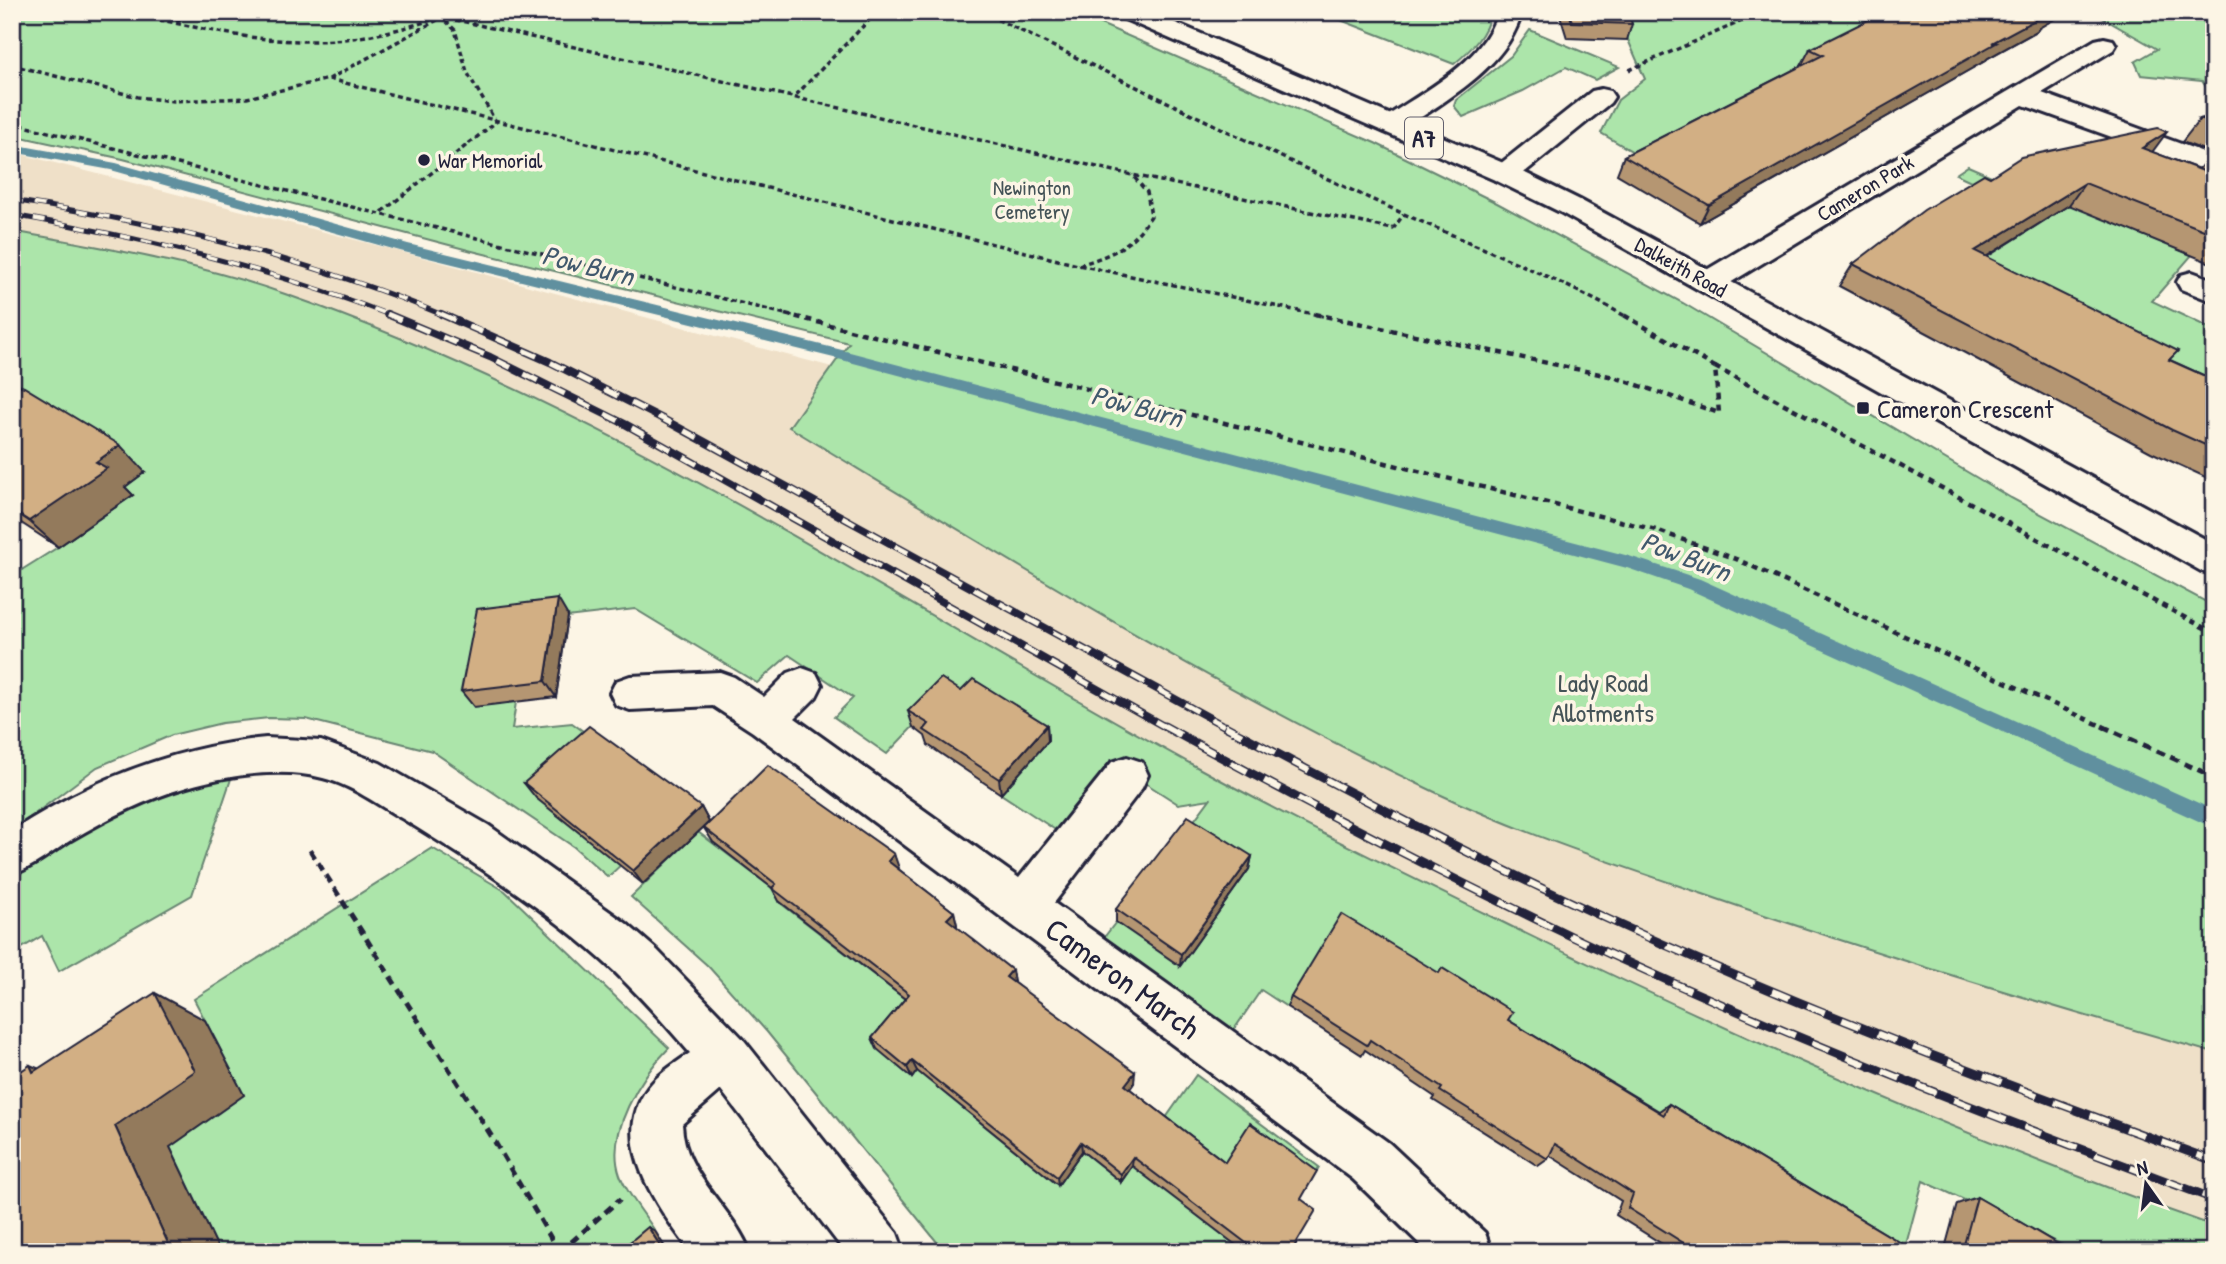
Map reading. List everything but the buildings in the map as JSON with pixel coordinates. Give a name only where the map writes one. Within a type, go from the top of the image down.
[{"type":"street","name":"Dalkeith Road","points":[[1129,12],[1505,174],[1570,206],[2214,561]]},
{"type":"street","points":[[1392,125],[1476,64],[1503,35],[1510,12]]},
{"type":"street","name":"Cameron Park","points":[[1709,282],[2104,45]]},
{"type":"street","points":[[2022,95],[2214,166]]},
{"type":"street","points":[[1505,174],[1601,97]]},
{"type":"street","points":[[767,720],[802,685]]},
{"type":"street","name":"Cameron March","points":[[630,692],[720,689],[767,720],[1371,1161],[1466,1252]]},
{"type":"street","points":[[12,855],[76,815],[117,794],[211,761],[257,754],[309,757],[345,766],[472,836],[639,964],[726,1056],[878,1252]]},
{"type":"street","points":[[1024,906],[1127,775]]},
{"type":"street","points":[[724,1252],[662,1162],[656,1144],[655,1125],[664,1107],[726,1056]]},
{"type":"path","points":[[126,12],[269,41],[311,43],[362,39],[393,33],[442,17]]},
{"type":"path","points":[[175,22],[189,12]]},
{"type":"path","points":[[422,12],[1132,175],[1393,229],[1404,214]]},
{"type":"path","points":[[12,65],[138,97],[173,101],[247,97],[329,79],[448,12]]},
{"type":"path","points":[[796,96],[877,12]]},
{"type":"path","points":[[982,12],[1404,214],[1505,256],[1584,293],[1715,368],[2214,633]]},
{"type":"path","points":[[1601,97],[1617,75],[1763,12]]},
{"type":"path","points":[[442,17],[455,30],[467,72],[496,122]]},
{"type":"path","points":[[329,79],[1078,265],[1614,377],[1719,413],[1715,368]]},
{"type":"path","points":[[12,122],[1656,530],[1736,559],[2214,777]]},
{"type":"path","points":[[382,212],[496,122]]},
{"type":"path","points":[[1078,265],[1112,255],[1136,240],[1151,216],[1147,192],[1132,175]]},
{"type":"path","points":[[310,850],[492,1137],[560,1252],[662,1162]]},
{"type":"shaded area","points":[[12,152],[391,249],[832,367],[790,427],[1441,796],[1558,843],[1856,947],[2214,1053],[2214,1252],[2078,1252],[1222,797],[1178,804],[1050,724],[12,260]]},
{"type":"green space","name":"Newington Cemetery","points":[[12,12],[1073,12],[1375,143],[1497,203],[1683,303],[2011,498],[2214,606],[2214,1053],[1894,957],[1570,848],[1439,794],[1272,710],[1109,619],[789,427],[849,343],[472,251],[123,159],[12,135]]},
{"type":"green space","points":[[1320,12],[1491,12],[1486,28],[1477,41],[1454,64]]},
{"type":"green space","points":[[1616,12],[1929,12],[1671,174],[1601,133],[1618,100],[1645,79]]},
{"type":"green space","points":[[2092,12],[2214,12],[2214,98],[2202,81],[2141,75],[2135,62],[2157,49]]},
{"type":"green space","points":[[1530,30],[1619,67],[1595,80],[1566,67],[1523,91],[1463,117],[1454,106],[1456,100],[1511,56]]},
{"type":"green space","points":[[1968,166],[2012,185],[2015,182],[2192,255],[2152,301],[2214,330],[2214,412],[1949,283],[1984,187],[1956,174]]},
{"type":"green space","points":[[12,231],[150,257],[252,283],[405,340],[522,392],[636,449],[748,510],[1081,702],[1302,823],[1575,957],[1755,1041],[1937,1120],[2214,1226],[2214,1252],[2078,1252],[1923,1181],[1904,1252],[1879,1252],[1336,926],[1287,1007],[1261,990],[1233,1031],[1102,940],[1116,922],[1180,965],[1249,869],[1187,830],[1210,799],[1178,804],[1111,761],[1057,831],[1001,794],[944,694],[887,754],[834,717],[853,698],[789,655],[757,683],[635,609],[489,626],[474,706],[516,702],[512,729],[572,723],[685,805],[608,877],[574,847],[432,751],[306,719],[269,718],[222,723],[172,735],[97,767],[12,831],[12,576],[58,547],[12,400]]},
{"type":"green space","points":[[232,776],[192,895],[59,971],[42,936],[12,954],[12,878],[86,829],[167,790]]},
{"type":"green space","points":[[698,832],[767,884],[778,874],[779,902],[914,1006],[932,1053],[979,1121],[1058,1185],[1082,1151],[1121,1182],[1196,1075],[1319,1167],[1312,1179],[1196,1214],[1237,1246],[1233,1252],[945,1252],[767,1032],[708,966],[631,897]]},
{"type":"green space","points":[[432,848],[505,891],[669,1048],[637,1089],[628,1106],[617,1141],[620,1175],[655,1231],[630,1252],[220,1252],[170,1147],[244,1095],[194,999]]},
{"type":"waterway","name":"Pow Burn","points":[[12,148],[112,166],[405,248],[842,355],[1629,562],[1694,584],[2214,819]]},
{"type":"railway","points":[[12,200],[123,220],[232,245],[340,277],[445,316]]},
{"type":"railway","points":[[12,215],[109,233],[205,256],[299,283],[390,315]]},
{"type":"railway","points":[[441,314],[550,362],[663,419],[1228,728]]},
{"type":"railway","points":[[390,315],[490,357],[625,424],[1167,728]]},
{"type":"railway","points":[[1164,726],[1417,860],[1650,972],[1890,1074],[2214,1199]]},
{"type":"railway","points":[[1225,726],[1472,854],[1696,958],[1916,1049],[2214,1161]]},
{"type":"place","name":"War Memorial","points":[[424,160]]},
{"type":"place","name":"Cameron Crescent","points":[[1863,408]]},
{"type":"park label","name":"Lady Road Allotments","points":[[1603,697]]}]
